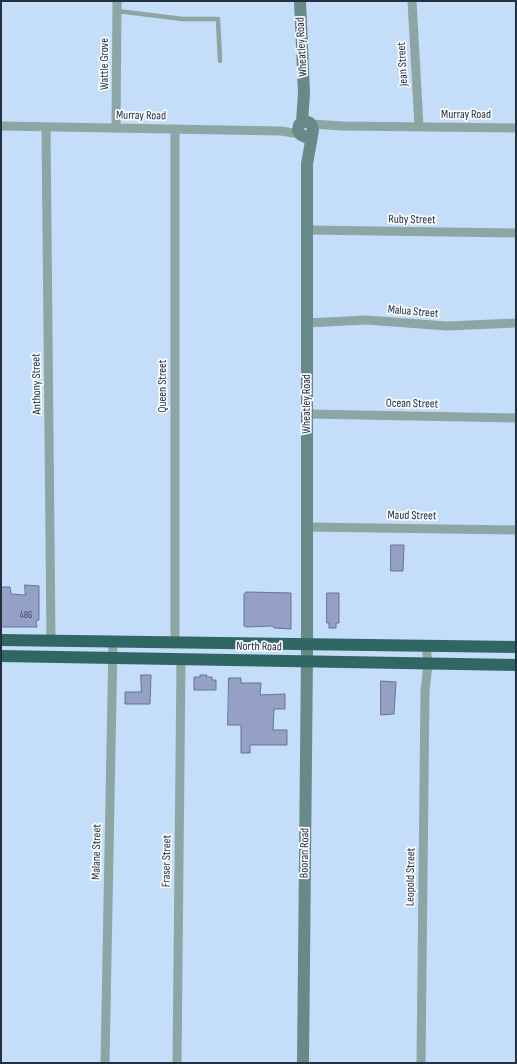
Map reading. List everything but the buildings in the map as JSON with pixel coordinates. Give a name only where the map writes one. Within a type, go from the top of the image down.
[{"type":"highway","name":"North Road","points":[[1,640],[516,647]]},
{"type":"highway","points":[[252,643],[252,661]]},
{"type":"highway","name":"North Road","points":[[1,656],[516,666]]},
{"type":"street","name":"Wattle Grove","points":[[116,128],[117,1]]},
{"type":"street","name":"Wheatley Road","points":[[300,1],[307,164],[308,414],[306,644]]},
{"type":"street","name":"Jean Street","points":[[412,1],[419,127]]},
{"type":"street","name":"Murray Road","points":[[1,126],[281,130],[344,126],[516,128]]},
{"type":"street","name":"Anthony Street","points":[[46,127],[51,641]]},
{"type":"street","name":"Queen Street","points":[[175,129],[175,643]]},
{"type":"street","name":"Ruby Street","points":[[307,230],[516,233]]},
{"type":"street","name":"Malua Street","points":[[307,323],[366,320],[446,326],[516,323]]},
{"type":"street","name":"Ocean Street","points":[[308,414],[516,418]]},
{"type":"street","name":"Maud Street","points":[[307,527],[516,530]]},
{"type":"street","name":"Malane Street","points":[[105,1063],[113,642]]},
{"type":"street","name":"Booran Road","points":[[303,1063],[306,644]]},
{"type":"street","name":"Leopold Street","points":[[421,1063],[426,645]]},
{"type":"street","name":"Fraser Street","points":[[177,1063],[182,660]]},
{"type":"lane","points":[[117,11],[183,19],[218,19],[220,62]]}]
